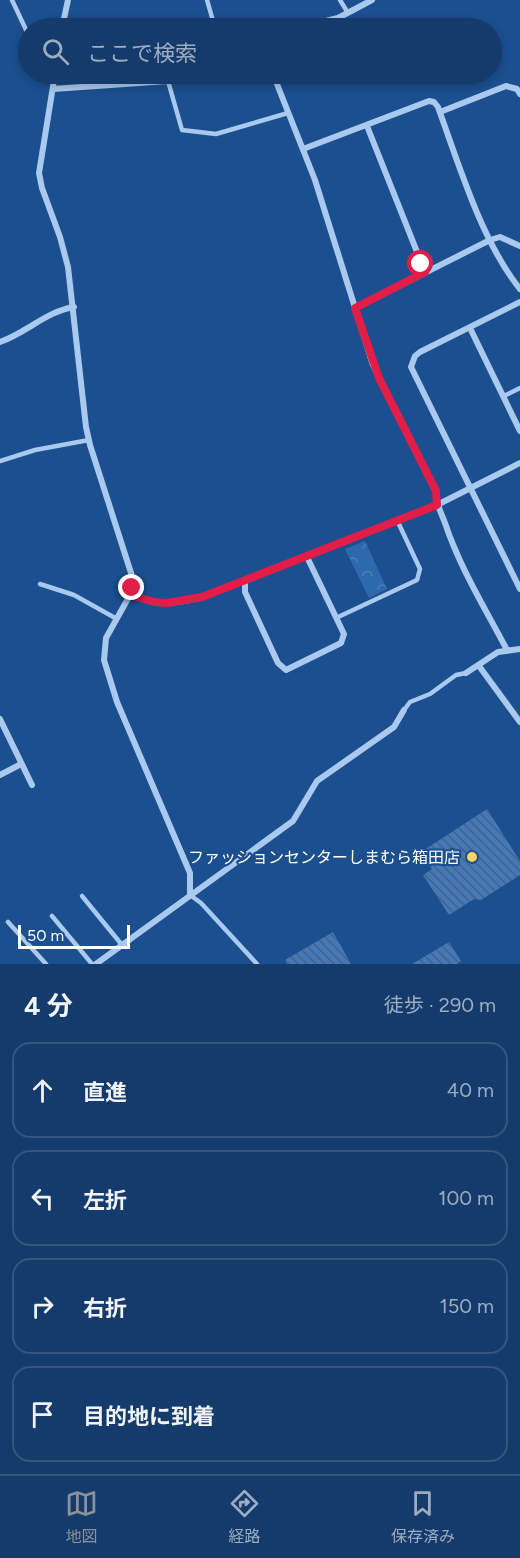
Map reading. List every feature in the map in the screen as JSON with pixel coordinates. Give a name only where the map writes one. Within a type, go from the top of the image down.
[{"type":"street","points":[[64,18],[68,0]]},
{"type":"street","points":[[338,18],[372,0]]},
{"type":"street","points":[[54,84],[39,173],[42,188],[64,248],[74,307],[89,440],[132,576],[130,595],[106,638],[104,651],[106,668],[117,702],[190,873],[190,894]]},
{"type":"street","points":[[53,89],[125,84]]},
{"type":"street","points":[[277,84],[303,149],[379,378],[436,491],[437,505],[455,552],[507,650]]},
{"type":"street","points":[[440,112],[506,86],[518,89],[520,94]]},
{"type":"street","points":[[303,149],[429,101],[434,102],[490,240],[502,266],[520,289]]},
{"type":"street","points":[[367,126],[425,272]]},
{"type":"street","points":[[355,308],[490,240],[500,237],[520,246]]},
{"type":"street","points":[[520,302],[420,352],[415,356],[411,367],[520,589]]},
{"type":"street","points":[[0,342],[64,309],[74,307]]},
{"type":"street","points":[[470,328],[520,431]]},
{"type":"street","points":[[130,595],[154,602],[178,603],[202,597],[437,505],[520,463]]},
{"type":"street","points":[[245,581],[245,592],[278,663],[286,670],[341,643],[344,634],[307,556]]},
{"type":"street","points":[[466,673],[498,652],[520,649]]},
{"type":"street","points":[[479,666],[520,722]]},
{"type":"street","points":[[96,964],[293,821],[317,781],[394,727],[405,710]]},
{"type":"street","points":[[0,719],[32,785]]},
{"type":"street","points":[[0,774],[21,764]]},
{"type":"lane","points":[[12,0],[20,18]]},
{"type":"lane","points":[[207,0],[212,18]]},
{"type":"lane","points":[[340,0],[349,13]]},
{"type":"lane","points":[[169,84],[182,130],[216,134],[288,113]]},
{"type":"lane","points":[[504,396],[520,388]]},
{"type":"lane","points":[[0,461],[34,450],[89,440]]},
{"type":"lane","points":[[336,618],[417,580],[420,569],[397,520]]},
{"type":"lane","points":[[40,584],[74,595],[117,619]]},
{"type":"lane","points":[[405,710],[410,702],[430,693],[456,675],[466,673]]},
{"type":"lane","points":[[190,894],[201,903],[256,964]]},
{"type":"lane","points":[[82,896],[122,945]]},
{"type":"lane","points":[[52,916],[92,964]]},
{"type":"lane","points":[[8,922],[46,964]]},
{"type":"green space","points":[[365,541],[387,589],[369,598],[345,549]]},
{"type":"building","points":[[487,809],[520,861],[520,875],[481,900],[474,899],[449,915],[423,875],[432,869],[421,852]]},
{"type":"building","points":[[333,932],[351,964],[287,964],[285,960]]},
{"type":"building","points":[[449,942],[461,961],[457,964],[412,964]]},
{"type":"place","name":"ファッションセンターしまむら箱田店","points":[[472,857]]},
{"type":"route","points":[[132,588],[130,595],[154,602],[178,603],[202,597],[437,505],[436,491],[373,365],[355,308],[425,272],[421,264]]}]
